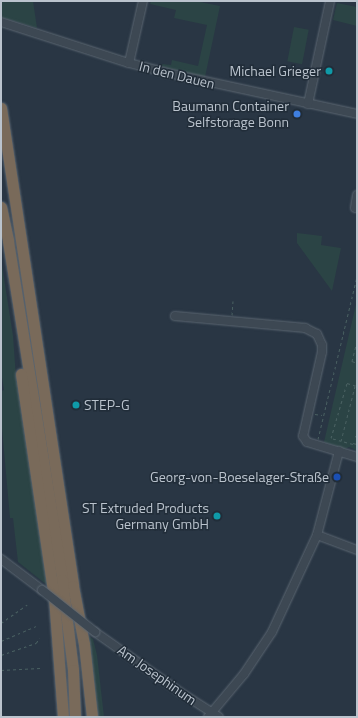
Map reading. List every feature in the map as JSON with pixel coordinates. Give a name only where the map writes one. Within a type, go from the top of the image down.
[{"type":"highway","points":[[1,108],[73,586],[84,644],[92,717]]},
{"type":"highway","points":[[1,207],[8,241],[68,622],[73,670],[75,717]]},
{"type":"highway","points":[[1,229],[54,596],[63,717]]},
{"type":"highway","points":[[38,434],[38,445],[48,510],[59,610],[66,717]]},
{"type":"highway","points":[[73,586],[84,717]]},
{"type":"street","points":[[129,63],[143,1]]},
{"type":"street","points":[[308,104],[330,1]]},
{"type":"street","name":"In den Dauen","points":[[1,22],[129,63],[197,80],[357,114]]},
{"type":"street","points":[[356,208],[357,195]]},
{"type":"street","points":[[175,316],[305,328],[312,330],[320,339],[322,352],[303,436],[307,442],[357,457]]},
{"type":"street","points":[[210,715],[244,674],[272,632],[317,535],[339,451]]},
{"type":"street","points":[[317,535],[357,550]]},
{"type":"street","name":"Am Josephinum","points":[[1,559],[95,632],[210,715],[220,717]]},
{"type":"path","points":[[316,444],[357,276]]},
{"type":"path","points":[[231,321],[233,301]]},
{"type":"path","points":[[357,342],[352,361],[357,363]]},
{"type":"path","points":[[353,357],[357,358]]},
{"type":"path","points":[[341,441],[356,385],[347,383],[331,438],[341,441],[353,444],[357,444]]},
{"type":"path","points":[[1,623],[27,605]]},
{"type":"path","points":[[1,641],[36,626]]},
{"type":"path","points":[[1,655],[36,643],[40,638]]},
{"type":"path","points":[[1,670],[40,668]]},
{"type":"green space","points":[[1,1],[33,1],[37,28],[1,17]]},
{"type":"green space","points":[[151,1],[195,1],[220,6],[205,77],[160,66],[162,64],[171,65],[172,60],[198,66],[207,25],[174,18],[176,10],[150,4]]},
{"type":"green space","points":[[337,3],[357,7],[357,26],[333,20]]},
{"type":"green space","points":[[294,27],[309,30],[302,64],[287,61]]},
{"type":"green space","points":[[297,233],[322,236],[321,245],[341,248],[332,291],[297,243]]},
{"type":"green space","points":[[1,259],[13,336],[16,377],[47,585],[18,562],[13,518],[10,518],[1,417],[1,391],[4,390],[1,371]]},
{"type":"green space","points":[[357,300],[357,452],[349,447],[345,449],[324,442]]},
{"type":"green space","points":[[86,634],[93,639],[97,655],[104,717],[95,717]]},
{"type":"place","name":"Michael Grieger","points":[[329,71]]},
{"type":"place","name":"Baumann Container Selfstorage Bonn","points":[[297,114]]},
{"type":"place","name":"STEP-G","points":[[76,405]]},
{"type":"place","name":"Georg-von-Boeselager-Straße","points":[[337,477]]},
{"type":"place","name":"ST Extruded Products Germany GmbH","points":[[217,516]]}]
